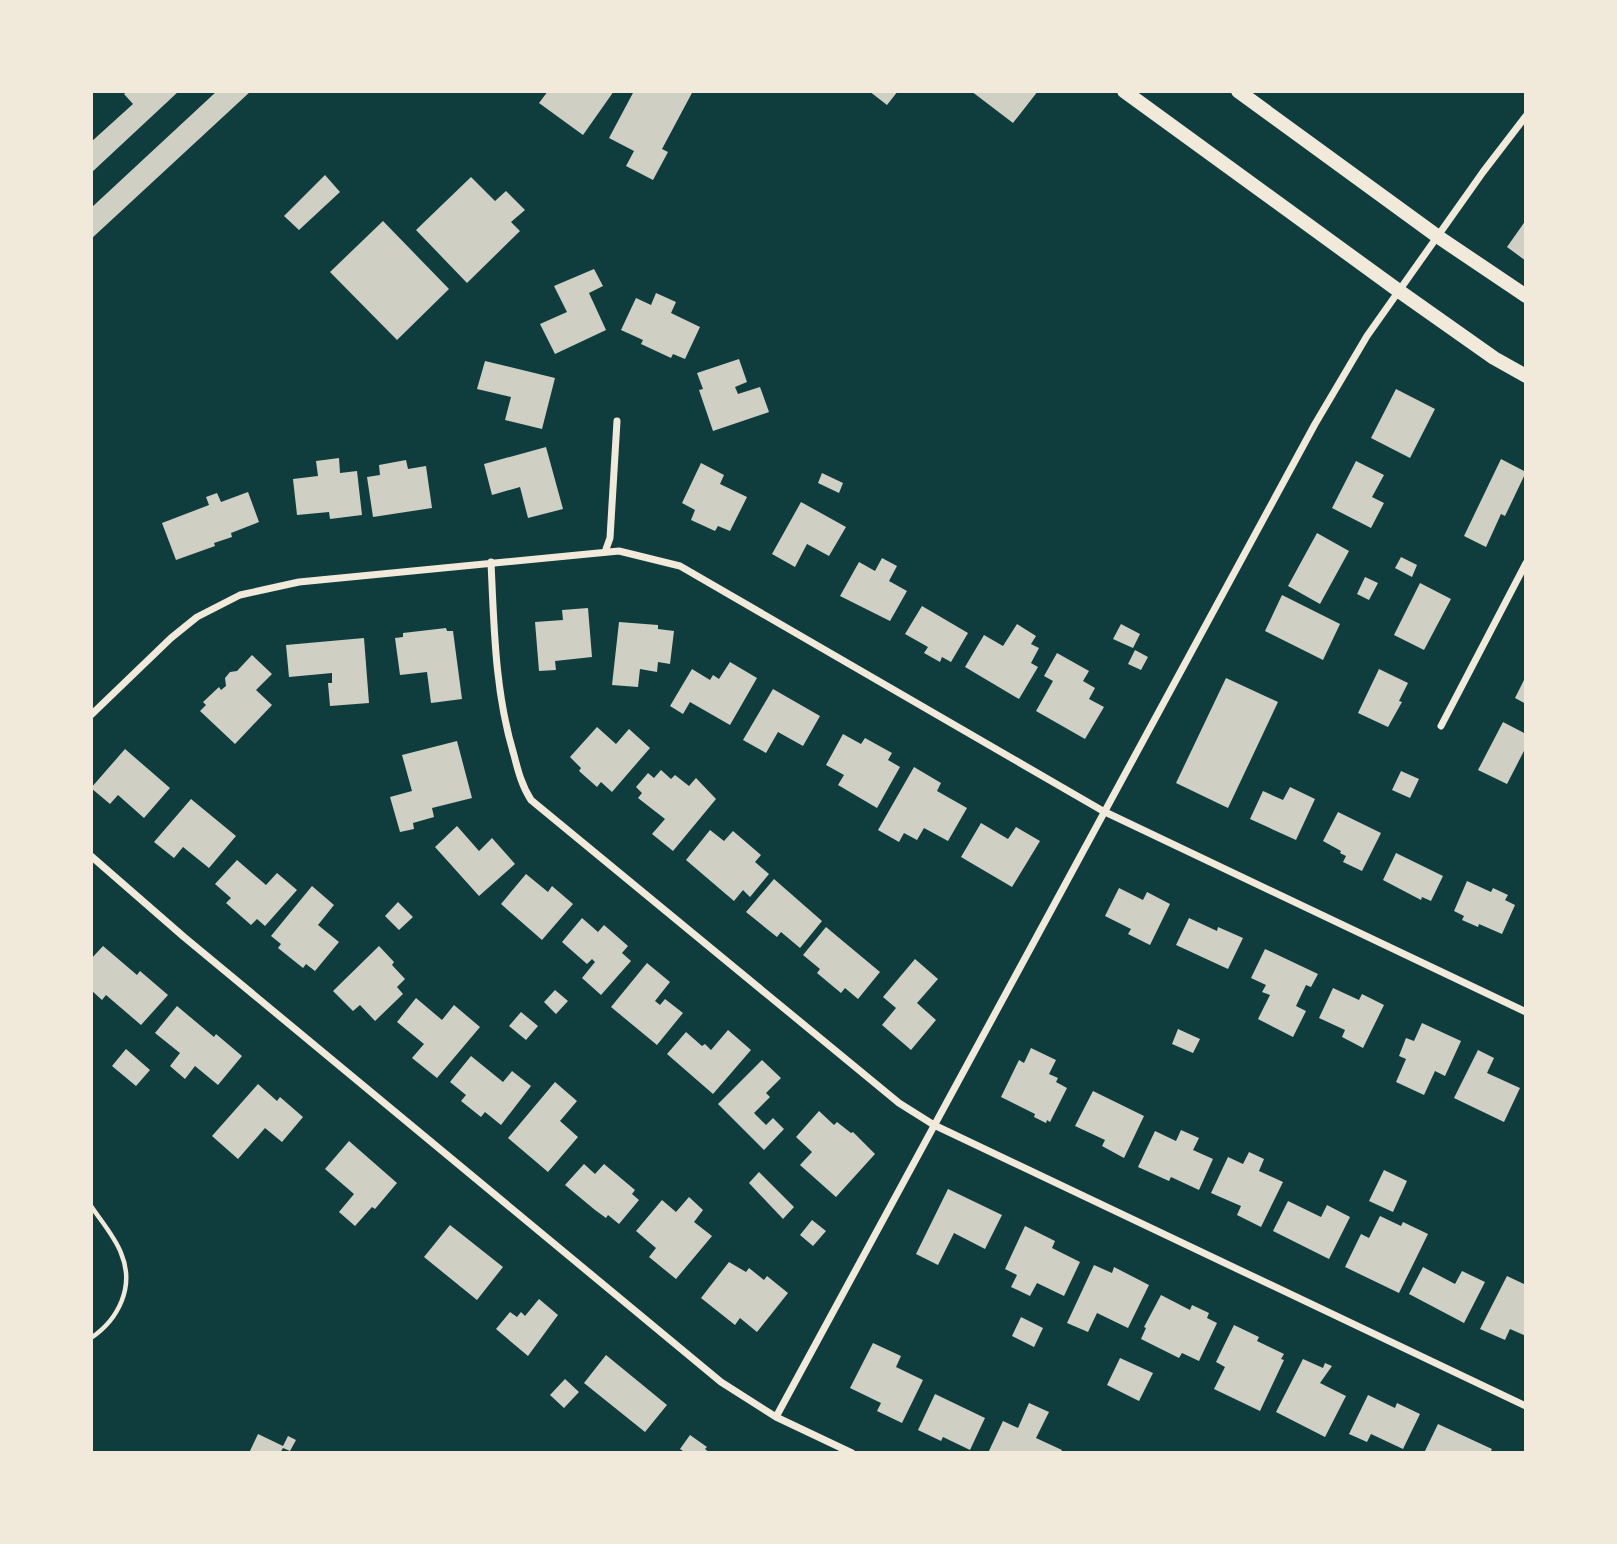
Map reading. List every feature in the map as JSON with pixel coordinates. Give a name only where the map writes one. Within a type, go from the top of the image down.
[{"type":"main road","points":[[1124,91],[1399,291],[1494,358],[1526,376]]},
{"type":"main road","points":[[1238,91],[1437,236],[1526,296]]},
{"type":"street","points":[[775,1416],[1315,424],[1367,336],[1526,116]]},
{"type":"street","points":[[605,552],[610,538],[617,422]]},
{"type":"street","points":[[91,715],[188,624],[240,595],[299,582],[619,551],[680,566],[1103,811],[1526,1012]]},
{"type":"street","points":[[491,562],[496,666],[506,728],[523,787],[531,800],[899,1103],[934,1125],[1526,1406]]},
{"type":"street","points":[[1441,726],[1526,563]]},
{"type":"street","points":[[91,856],[184,937],[721,1382],[775,1416],[852,1453]]},
{"type":"path","points":[[91,1206],[121,1252],[127,1275],[122,1303],[107,1327],[91,1338]]},
{"type":"building","points":[[128,91],[179,91],[91,173],[91,142],[133,104],[124,94]]},
{"type":"building","points":[[217,91],[251,91],[91,239],[91,208]]},
{"type":"building","points":[[548,91],[614,91],[583,135],[539,103]]},
{"type":"building","points":[[634,91],[693,91],[662,149],[668,152],[653,180],[626,166],[634,151],[609,138]]},
{"type":"building","points":[[869,91],[898,91],[887,105]]},
{"type":"building","points":[[971,91],[1038,91],[1013,123]]},
{"type":"building","points":[[325,175],[340,192],[299,230],[284,216]]},
{"type":"building","points":[[471,177],[495,201],[506,191],[525,210],[511,222],[520,231],[467,283],[416,230]]},
{"type":"building","points":[[1526,220],[1526,261],[1507,247]]},
{"type":"building","points":[[383,221],[449,289],[397,340],[330,272]]},
{"type":"building","points":[[594,269],[603,286],[589,293],[606,330],[555,354],[540,324],[567,312],[554,286]]},
{"type":"building","points":[[656,293],[676,302],[671,313],[700,327],[685,359],[673,354],[671,358],[641,344],[643,340],[621,330],[636,298],[651,305]]},
{"type":"building","points":[[739,359],[747,382],[735,387],[738,394],[760,387],[769,412],[713,431],[699,390],[703,389],[697,373]]},
{"type":"building","points":[[485,361],[555,378],[542,429],[505,420],[511,397],[477,389]]},
{"type":"building","points":[[1396,389],[1435,409],[1410,458],[1371,438]]},
{"type":"building","points":[[546,447],[563,509],[528,518],[520,487],[492,495],[484,464]]},
{"type":"building","points":[[339,458],[340,473],[357,471],[362,515],[330,519],[329,512],[297,515],[293,479],[318,476],[316,461]]},
{"type":"building","points":[[1501,459],[1526,472],[1505,516],[1501,514],[1486,547],[1464,536]]},
{"type":"building","points":[[406,460],[408,469],[426,466],[432,508],[373,517],[367,477],[380,475],[379,465]]},
{"type":"building","points":[[1356,461],[1384,475],[1372,497],[1384,503],[1371,528],[1332,508]]},
{"type":"building","points":[[701,463],[724,475],[720,484],[747,497],[730,531],[718,526],[715,531],[691,520],[695,510],[682,503]]},
{"type":"building","points":[[822,473],[843,483],[839,493],[818,483]]},
{"type":"building","points":[[248,492],[259,522],[231,533],[232,537],[214,543],[215,546],[176,560],[162,523],[209,505],[206,497],[217,493],[221,502]]},
{"type":"building","points":[[801,502],[846,527],[829,556],[807,544],[795,567],[772,554]]},
{"type":"building","points":[[1317,533],[1349,551],[1320,604],[1288,586]]},
{"type":"building","points":[[1401,557],[1417,565],[1412,577],[1395,568]]},
{"type":"building","points":[[882,558],[897,566],[889,581],[907,591],[890,621],[840,596],[859,562],[875,571]]},
{"type":"building","points":[[1365,577],[1378,583],[1369,600],[1357,594]]},
{"type":"building","points":[[1420,583],[1451,599],[1424,650],[1394,635]]},
{"type":"building","points":[[1282,595],[1340,624],[1323,660],[1265,631]]},
{"type":"building","points":[[922,606],[968,633],[951,662],[942,657],[940,662],[924,653],[928,647],[905,634]]},
{"type":"building","points":[[588,608],[592,657],[555,661],[556,670],[539,671],[535,622],[563,620],[562,610]]},
{"type":"building","points":[[619,622],[658,625],[658,629],[674,631],[670,664],[658,662],[657,672],[640,669],[638,687],[612,685]]},
{"type":"building","points":[[1017,624],[1036,636],[1031,644],[1039,648],[1031,663],[1038,667],[1019,699],[965,667],[984,635],[1003,646]]},
{"type":"building","points":[[1121,624],[1140,634],[1133,648],[1113,639]]},
{"type":"building","points":[[446,628],[447,631],[453,631],[462,699],[431,703],[427,672],[400,675],[395,638],[403,637],[403,633]]},
{"type":"building","points":[[364,638],[369,703],[330,706],[328,683],[332,683],[332,673],[289,677],[286,645]]},
{"type":"building","points":[[1135,650],[1148,657],[1141,670],[1128,664]]},
{"type":"building","points":[[1057,653],[1089,671],[1083,681],[1095,688],[1089,699],[1104,707],[1085,739],[1036,711],[1053,681],[1044,676]]},
{"type":"building","points":[[252,655],[272,674],[256,690],[272,705],[235,744],[200,711],[206,705],[203,702],[219,687],[221,690],[226,686],[225,678],[230,672],[237,671]]},
{"type":"building","points":[[730,662],[757,678],[730,725],[690,702],[683,714],[670,706],[692,669],[710,680],[713,675],[719,679]]},
{"type":"building","points":[[1379,669],[1408,683],[1399,701],[1402,702],[1388,727],[1358,713]]},
{"type":"building","points":[[1526,676],[1526,704],[1515,698]]},
{"type":"building","points":[[1226,678],[1278,702],[1228,808],[1176,783]]},
{"type":"building","points":[[773,689],[820,716],[803,746],[778,732],[766,753],[743,740]]},
{"type":"building","points":[[1503,722],[1526,734],[1526,747],[1507,784],[1478,770]]},
{"type":"building","points":[[597,727],[616,744],[629,729],[650,748],[612,792],[601,782],[597,787],[579,771],[581,768],[570,757]]},
{"type":"building","points":[[843,734],[861,744],[865,738],[892,753],[888,760],[900,767],[877,808],[838,785],[844,775],[826,765]]},
{"type":"building","points":[[457,741],[472,798],[432,808],[434,817],[413,823],[414,829],[400,832],[390,797],[412,791],[402,755]]},
{"type":"building","points":[[125,749],[170,788],[144,818],[118,795],[110,804],[91,788]]},
{"type":"building","points":[[914,767],[941,783],[937,791],[967,808],[948,841],[924,828],[917,840],[904,833],[899,842],[878,830]]},
{"type":"building","points":[[661,770],[671,779],[675,775],[689,786],[696,778],[716,799],[673,851],[652,834],[665,819],[638,798],[642,793],[636,787],[648,773],[654,778]]},
{"type":"building","points":[[1401,771],[1419,779],[1410,798],[1392,790]]},
{"type":"building","points":[[1290,787],[1315,799],[1296,840],[1250,819],[1263,791],[1283,800]]},
{"type":"building","points":[[191,799],[236,836],[209,868],[183,847],[174,858],[154,842]]},
{"type":"building","points":[[1338,812],[1381,833],[1362,871],[1343,862],[1346,856],[1323,841]]},
{"type":"building","points":[[981,823],[1008,839],[1016,827],[1040,841],[1012,887],[961,857]]},
{"type":"building","points":[[457,826],[479,851],[492,838],[515,864],[479,896],[435,847]]},
{"type":"building","points":[[710,830],[724,841],[733,831],[761,855],[755,862],[769,874],[750,897],[743,890],[734,901],[686,860]]},
{"type":"building","points":[[1396,853],[1443,876],[1431,901],[1422,897],[1421,900],[1383,880]]},
{"type":"building","points":[[237,860],[266,885],[277,873],[297,890],[265,926],[257,919],[251,925],[226,903],[231,898],[215,884]]},
{"type":"building","points":[[526,874],[548,892],[552,886],[573,904],[542,940],[501,904]]},
{"type":"building","points":[[774,879],[822,921],[800,948],[781,932],[777,937],[746,912]]},
{"type":"building","points":[[1467,881],[1491,892],[1493,888],[1508,895],[1505,900],[1515,905],[1502,934],[1462,920],[1464,916],[1454,911]]},
{"type":"building","points":[[312,886],[334,905],[318,925],[339,942],[315,971],[306,964],[303,968],[278,948],[281,944],[271,936]]},
{"type":"building","points":[[1119,888],[1143,900],[1147,892],[1170,904],[1150,945],[1128,934],[1131,929],[1105,916]]},
{"type":"building","points":[[398,902],[413,917],[399,930],[385,916]]},
{"type":"building","points":[[582,918],[598,932],[604,925],[628,946],[622,953],[631,961],[601,995],[582,978],[595,962],[592,959],[587,964],[562,942]]},
{"type":"building","points":[[1189,918],[1217,931],[1218,927],[1243,938],[1228,969],[1176,945]]},
{"type":"building","points":[[826,927],[880,972],[858,999],[845,988],[841,993],[817,973],[820,969],[803,955]]},
{"type":"building","points":[[103,946],[137,975],[140,971],[168,995],[141,1025],[106,995],[102,1000],[91,990],[91,959]]},
{"type":"building","points":[[379,946],[405,979],[397,987],[403,994],[375,1021],[360,1005],[353,1011],[333,991]]},
{"type":"building","points":[[1265,949],[1318,974],[1311,987],[1306,985],[1296,1006],[1306,1011],[1293,1037],[1258,1019],[1270,995],[1262,992],[1266,985],[1251,978]]},
{"type":"building","points":[[915,959],[938,979],[917,1003],[936,1020],[911,1050],[882,1025],[896,1008],[883,997]]},
{"type":"building","points":[[647,963],[670,982],[655,1001],[660,1005],[665,999],[683,1013],[657,1045],[611,1007]]},
{"type":"building","points":[[1333,988],[1359,1000],[1362,994],[1384,1005],[1363,1048],[1342,1037],[1345,1030],[1319,1018]]},
{"type":"building","points":[[555,990],[568,1001],[556,1014],[544,1002]]},
{"type":"building","points":[[416,998],[442,1020],[454,1005],[480,1027],[437,1078],[412,1058],[424,1044],[397,1022]]},
{"type":"building","points":[[177,1006],[242,1056],[218,1085],[195,1066],[185,1079],[170,1066],[180,1053],[155,1033]]},
{"type":"building","points":[[521,1012],[538,1026],[526,1040],[509,1026]]},
{"type":"building","points":[[1422,1023],[1461,1041],[1445,1076],[1435,1071],[1424,1095],[1396,1082],[1406,1059],[1399,1056],[1406,1038],[1414,1041]]},
{"type":"building","points":[[1178,1029],[1200,1039],[1193,1053],[1172,1044]]},
{"type":"building","points":[[728,1030],[751,1050],[713,1094],[667,1054],[686,1032],[711,1050]]},
{"type":"building","points":[[1031,1048],[1056,1060],[1049,1074],[1058,1078],[1056,1082],[1067,1088],[1050,1122],[1047,1120],[1046,1123],[1034,1117],[1035,1114],[1001,1097],[1019,1060],[1024,1063]]},
{"type":"building","points":[[126,1049],[150,1070],[136,1086],[112,1066]]},
{"type":"building","points":[[1478,1050],[1494,1058],[1487,1073],[1520,1088],[1504,1122],[1454,1098]]},
{"type":"building","points":[[471,1056],[503,1082],[512,1071],[531,1086],[501,1125],[485,1112],[481,1117],[461,1101],[466,1095],[450,1082]]},
{"type":"building","points":[[762,1060],[781,1078],[766,1093],[770,1097],[754,1113],[766,1125],[773,1118],[784,1129],[764,1150],[718,1104]]},
{"type":"building","points":[[555,1082],[577,1101],[560,1121],[578,1137],[548,1172],[508,1138]]},
{"type":"building","points":[[258,1084],[277,1101],[280,1097],[303,1117],[282,1142],[265,1128],[238,1159],[212,1136]]},
{"type":"building","points":[[1093,1091],[1144,1116],[1124,1158],[1102,1146],[1105,1140],[1075,1126]]},
{"type":"building","points":[[819,1111],[834,1125],[837,1122],[853,1132],[875,1154],[836,1197],[800,1165],[812,1152],[796,1137]]},
{"type":"building","points":[[1181,1130],[1199,1138],[1193,1150],[1213,1159],[1199,1190],[1171,1177],[1169,1181],[1138,1167],[1155,1131],[1176,1141]]},
{"type":"building","points":[[349,1141],[397,1183],[375,1209],[372,1207],[355,1226],[339,1212],[354,1194],[325,1169]]},
{"type":"building","points":[[1249,1152],[1264,1159],[1259,1171],[1283,1182],[1261,1227],[1237,1215],[1241,1206],[1211,1193],[1228,1157],[1243,1164]]},
{"type":"building","points":[[584,1164],[595,1174],[604,1164],[635,1190],[632,1194],[639,1200],[619,1224],[608,1215],[606,1218],[565,1185]]},
{"type":"building","points":[[1384,1170],[1407,1181],[1393,1212],[1369,1201]]},
{"type":"building","points":[[759,1172],[794,1207],[783,1219],[749,1183]]},
{"type":"building","points":[[948,1189],[1002,1215],[985,1249],[954,1233],[938,1265],[916,1254]]},
{"type":"building","points":[[689,1197],[703,1210],[694,1222],[712,1236],[676,1279],[649,1257],[656,1248],[636,1231],[662,1200],[676,1212]]},
{"type":"building","points":[[1288,1201],[1321,1217],[1327,1205],[1350,1217],[1329,1259],[1273,1231]]},
{"type":"building","points":[[1380,1216],[1401,1226],[1403,1222],[1428,1234],[1399,1293],[1345,1267],[1361,1234],[1369,1238]]},
{"type":"building","points":[[812,1220],[826,1231],[813,1246],[800,1235]]},
{"type":"building","points":[[450,1225],[503,1267],[477,1300],[424,1257]]},
{"type":"building","points":[[1025,1226],[1055,1241],[1052,1248],[1080,1262],[1064,1296],[1037,1283],[1030,1296],[1011,1287],[1017,1275],[1005,1269]]},
{"type":"building","points":[[729,1262],[746,1272],[749,1268],[764,1280],[767,1276],[788,1293],[757,1332],[740,1318],[735,1325],[701,1298]]},
{"type":"building","points":[[1094,1265],[1112,1273],[1114,1267],[1149,1285],[1128,1328],[1097,1313],[1088,1332],[1067,1323]]},
{"type":"building","points":[[1423,1267],[1455,1284],[1462,1271],[1485,1282],[1464,1323],[1409,1294]]},
{"type":"building","points":[[1507,1276],[1526,1285],[1526,1336],[1510,1329],[1505,1340],[1480,1329]]},
{"type":"building","points":[[1161,1295],[1190,1310],[1192,1305],[1209,1313],[1207,1318],[1217,1323],[1199,1361],[1182,1353],[1179,1358],[1141,1339],[1146,1328],[1144,1327]]},
{"type":"building","points":[[539,1299],[558,1315],[528,1356],[496,1329],[510,1312],[517,1317],[521,1312],[525,1316]]},
{"type":"building","points":[[1021,1317],[1043,1328],[1034,1347],[1012,1336]]},
{"type":"building","points":[[1234,1325],[1259,1337],[1257,1341],[1284,1354],[1281,1359],[1284,1360],[1260,1411],[1214,1389],[1225,1367],[1216,1362]]},
{"type":"building","points":[[873,1343],[901,1356],[896,1367],[923,1380],[902,1423],[877,1411],[881,1403],[850,1388]]},
{"type":"building","points":[[606,1355],[667,1405],[645,1432],[584,1383]]},
{"type":"building","points":[[1120,1358],[1153,1373],[1139,1401],[1107,1385]]},
{"type":"building","points":[[1303,1359],[1323,1368],[1325,1363],[1332,1366],[1320,1383],[1346,1396],[1325,1437],[1276,1412]]},
{"type":"building","points":[[565,1379],[579,1392],[564,1408],[550,1395]]},
{"type":"building","points":[[935,1394],[985,1418],[970,1450],[943,1437],[941,1441],[918,1430]]},
{"type":"building","points":[[1368,1395],[1395,1408],[1397,1403],[1420,1414],[1403,1449],[1371,1434],[1367,1442],[1349,1434]]},
{"type":"building","points":[[1029,1403],[1049,1412],[1036,1438],[1062,1450],[1060,1453],[988,1453],[1003,1421],[1018,1428]]},
{"type":"building","points":[[1438,1424],[1492,1449],[1490,1453],[1424,1453]]},
{"type":"building","points":[[258,1434],[283,1446],[288,1436],[296,1440],[290,1451],[283,1448],[280,1453],[249,1453]]},
{"type":"building","points":[[690,1435],[707,1447],[705,1449],[710,1453],[686,1453],[680,1449]]}]
